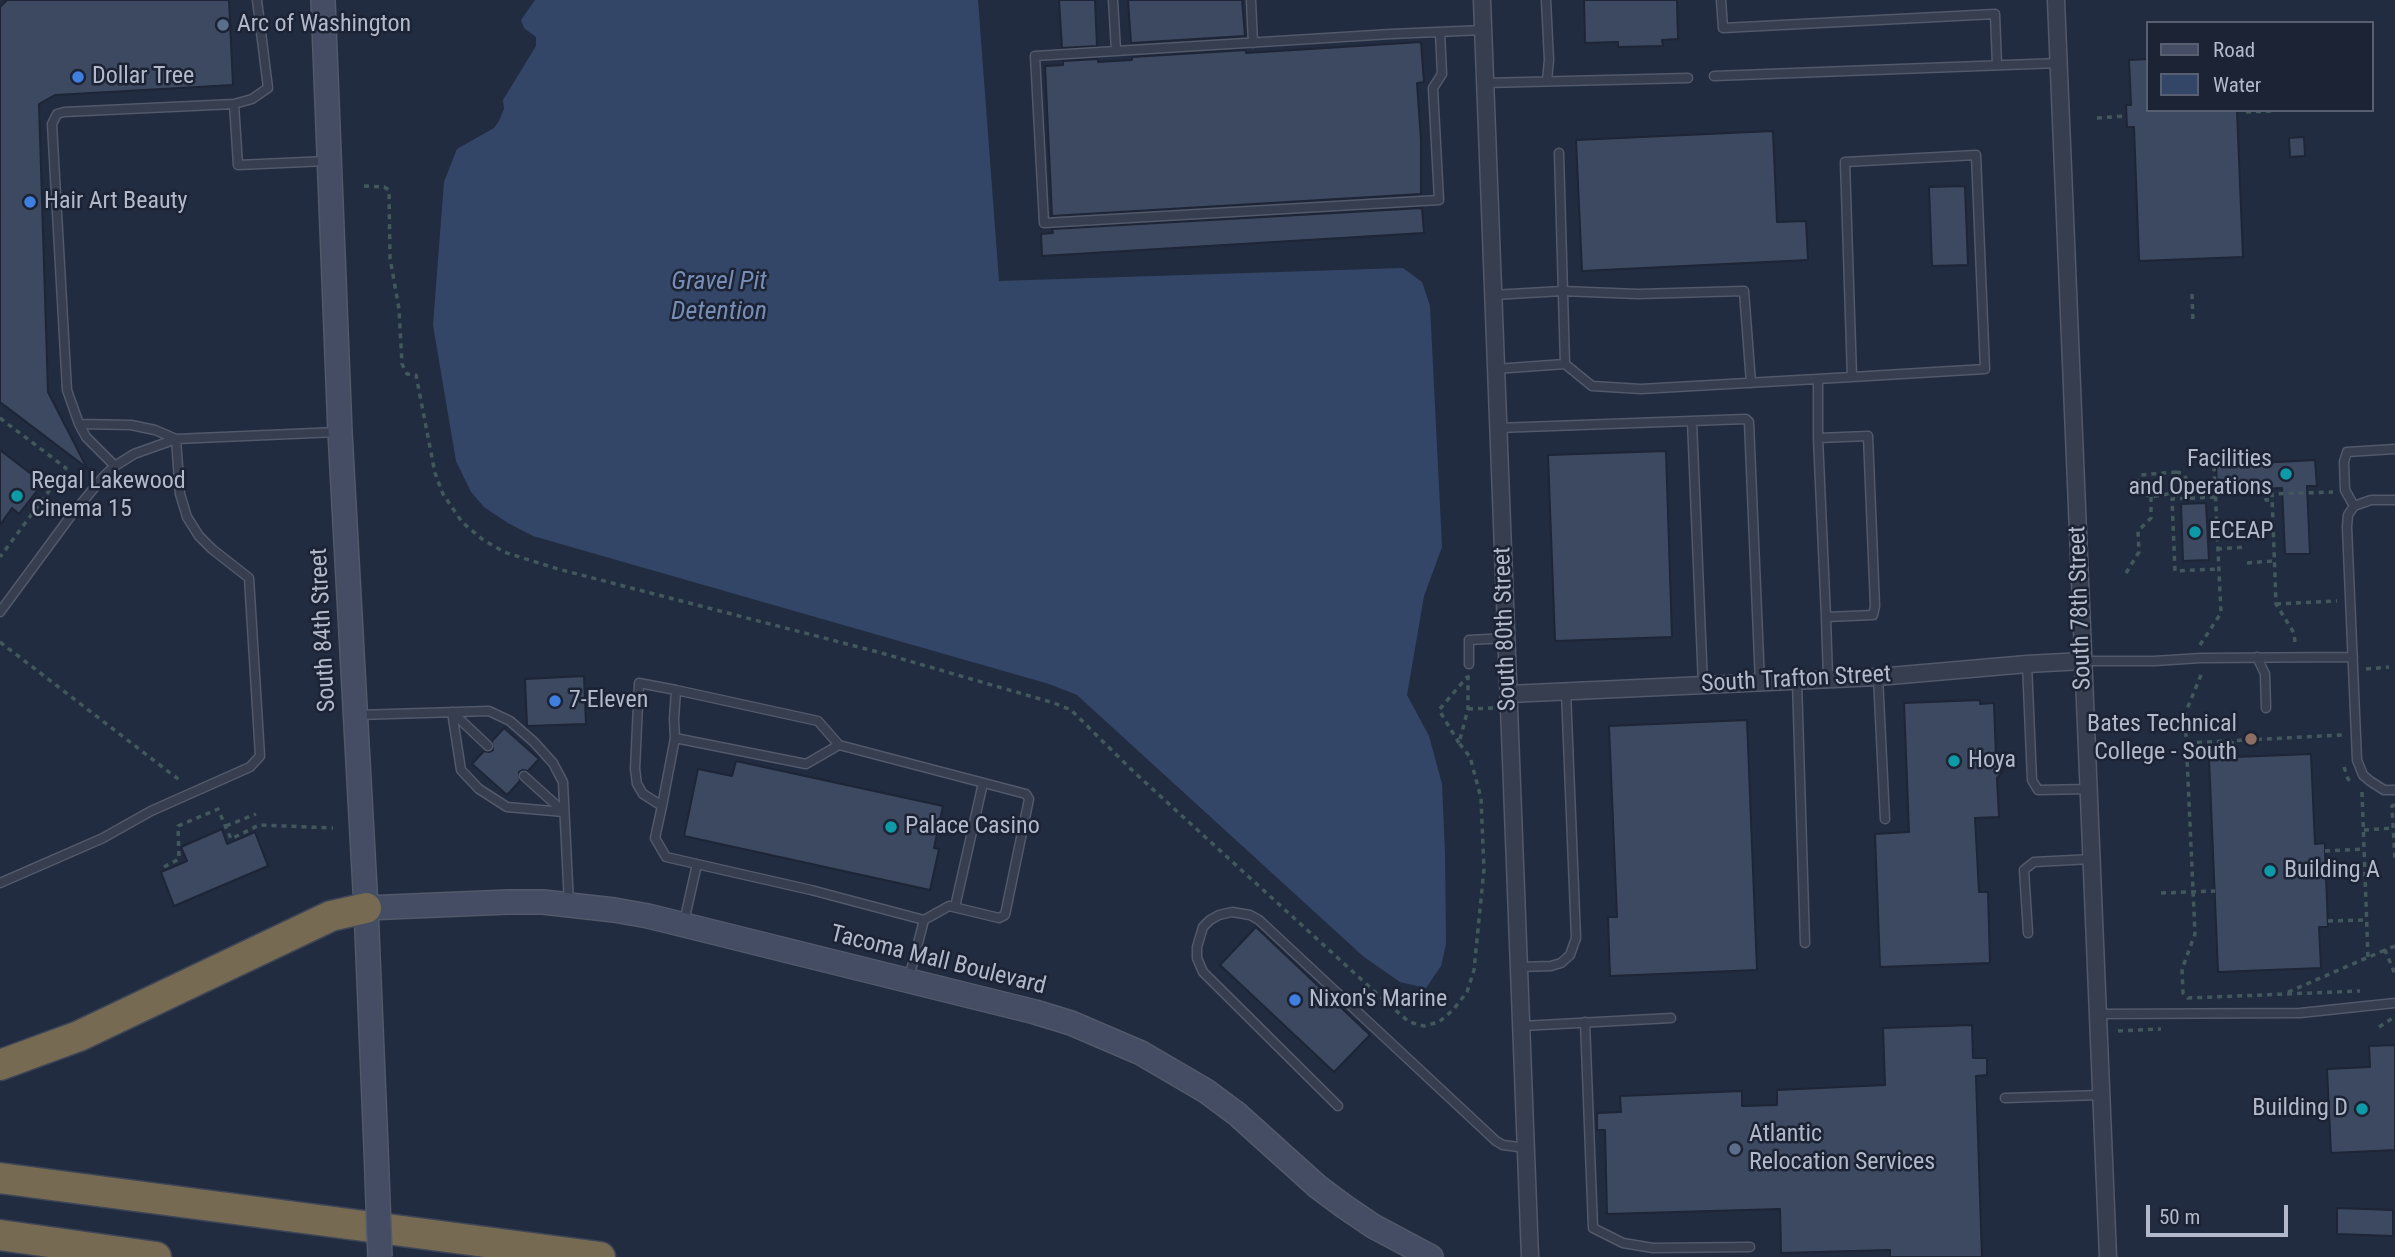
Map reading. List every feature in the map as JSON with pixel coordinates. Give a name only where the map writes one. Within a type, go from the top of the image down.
[{"type":"highway","points":[[0,1065],[79,1036],[331,916],[366,908]]},
{"type":"highway","points":[[0,1178],[600,1257]]},
{"type":"highway","points":[[0,1235],[156,1257]]},
{"type":"main road","name":"South 84th Street","points":[[323,0],[340,432],[366,908],[380,1257]]},
{"type":"main road","name":"Tacoma Mall Boulevard","points":[[366,908],[508,902],[569,904],[614,910],[1035,1012],[1107,1037],[1185,1078],[1237,1114],[1318,1187],[1345,1207],[1373,1226],[1431,1257]]},
{"type":"street","name":"South 80th Street","points":[[1482,0],[1530,1257]]},
{"type":"street","name":"South 78th Street","points":[[2056,0],[2108,1257]]},
{"type":"street","name":"South Trafton Street","points":[[1509,694],[1878,677],[2083,661]]},
{"type":"lane","points":[[115,466],[86,437],[67,390],[52,124],[57,114],[76,110],[234,104],[252,99],[268,88],[257,0]]},
{"type":"lane","points":[[1113,0],[1116,51]]},
{"type":"lane","points":[[1251,0],[1253,43]]},
{"type":"lane","points":[[1546,0],[1549,60],[1547,82]]},
{"type":"lane","points":[[1721,0],[1723,28],[1994,15],[1997,65]]},
{"type":"lane","points":[[1440,32],[1442,74],[1433,88],[1440,200],[1044,223],[1035,56],[1440,32],[1483,30]]},
{"type":"lane","points":[[1714,76],[2059,63]]},
{"type":"lane","points":[[1485,83],[1688,78]]},
{"type":"lane","points":[[234,104],[238,165],[330,160]]},
{"type":"lane","points":[[1559,153],[1564,365]]},
{"type":"lane","points":[[1495,369],[1564,365],[1592,386],[1641,389],[1751,383],[1852,377],[1985,369],[1976,155],[1845,162],[1852,377]]},
{"type":"lane","points":[[1493,295],[1562,291],[1638,294],[1744,290],[1751,383]]},
{"type":"lane","points":[[1818,379],[1828,679]]},
{"type":"lane","points":[[1497,428],[1746,419],[1749,422],[1760,682]]},
{"type":"lane","points":[[1692,421],[1703,685]]},
{"type":"lane","points":[[79,424],[131,425],[155,430],[176,439]]},
{"type":"lane","points":[[0,612],[71,517],[115,466],[141,450],[176,439],[340,432]]},
{"type":"lane","points":[[1818,438],[1868,436],[1875,606],[1873,615],[1826,617]]},
{"type":"lane","points":[[0,883],[103,838],[151,811],[250,767],[260,755],[249,578],[212,549],[199,536],[187,517],[180,494],[176,439]]},
{"type":"lane","points":[[2354,506],[2345,490],[2344,462],[2347,452],[2395,449]]},
{"type":"lane","points":[[2395,500],[2371,500],[2354,506],[2348,514],[2347,527],[2357,760],[2363,775],[2370,781],[2384,790],[2395,790]]},
{"type":"lane","points":[[1469,664],[1469,640],[1507,638]]},
{"type":"lane","points":[[2257,657],[2265,674],[2266,708]]},
{"type":"lane","points":[[2083,661],[2353,657]]},
{"type":"lane","points":[[2027,664],[2032,780],[2038,790],[2089,789]]},
{"type":"lane","points":[[1878,677],[1885,819]]},
{"type":"lane","points":[[1797,681],[1805,943]]},
{"type":"lane","points":[[662,806],[643,794],[637,784],[635,769],[639,683],[676,690],[817,721],[839,745],[1026,794],[1028,799],[1004,915],[999,918],[949,906],[924,920],[811,890],[666,857],[655,838],[662,806],[675,738],[676,690]]},
{"type":"lane","points":[[1520,967],[1561,963],[1570,955],[1576,938],[1566,692]]},
{"type":"lane","points":[[355,715],[489,711],[510,721],[534,742],[553,763],[563,782],[569,904]]},
{"type":"lane","points":[[453,712],[488,746]]},
{"type":"lane","points":[[453,712],[461,771],[479,789],[508,807],[564,812]]},
{"type":"lane","points":[[675,738],[806,764],[839,745]]},
{"type":"lane","points":[[524,776],[564,812]]},
{"type":"lane","points":[[955,907],[983,783]]},
{"type":"lane","points":[[2028,933],[2024,870],[2034,862],[2092,859]]},
{"type":"lane","points":[[684,925],[696,864]]},
{"type":"lane","points":[[1338,1106],[1203,972],[1197,958],[1197,947],[1203,928],[1210,920],[1232,912],[1259,920],[1496,1141],[1503,1145],[1527,1148]]},
{"type":"lane","points":[[909,980],[924,920]]},
{"type":"lane","points":[[2098,1014],[2300,1013],[2395,1003]]},
{"type":"lane","points":[[1522,1026],[1671,1018]]},
{"type":"lane","points":[[1585,1022],[1593,1228],[1623,1243],[1653,1248],[1750,1247]]},
{"type":"lane","points":[[2005,1098],[2101,1095]]},
{"type":"path","points":[[2097,118],[2125,116]]},
{"type":"path","points":[[364,186],[384,187],[389,190],[390,258],[399,309],[402,364],[407,374],[416,376],[435,473],[449,504],[463,522],[482,539],[504,552],[558,569],[878,652],[1054,702],[1071,710],[1135,773],[1385,1001],[1409,1022],[1424,1026],[1439,1022],[1453,1010],[1467,992],[1474,970],[1484,869],[1481,798],[1470,758],[1439,709],[1468,675]]},
{"type":"path","points":[[2192,294],[2193,322]]},
{"type":"path","points":[[0,418],[66,468],[0,557]]},
{"type":"path","points":[[2200,645],[2221,613],[2214,466]]},
{"type":"path","points":[[2176,472],[2182,473],[2186,478],[2184,489],[2151,497],[2138,491],[2136,485],[2141,475],[2176,472]]},
{"type":"path","points":[[2266,488],[2266,500],[2273,500]]},
{"type":"path","points":[[2295,642],[2294,633],[2276,604],[2272,494],[2333,492]]},
{"type":"path","points":[[2126,573],[2139,552],[2138,531],[2151,518],[2151,497]]},
{"type":"path","points":[[2215,497],[2172,499],[2175,571],[2218,569]]},
{"type":"path","points":[[2217,549],[2246,547]]},
{"type":"path","points":[[2247,563],[2274,561]]},
{"type":"path","points":[[2276,604],[2339,601]]},
{"type":"path","points":[[0,642],[182,782]]},
{"type":"path","points":[[1459,743],[1468,709],[1469,664]]},
{"type":"path","points":[[2366,669],[2389,667]]},
{"type":"path","points":[[2201,675],[2185,714],[2195,934],[2182,969],[2183,993],[2188,998],[2367,991]]},
{"type":"path","points":[[1468,709],[1494,708]]},
{"type":"path","points":[[2186,743],[2343,735],[2343,747]]},
{"type":"path","points":[[2232,741],[2233,757]]},
{"type":"path","points":[[2344,760],[2348,779],[2355,784]]},
{"type":"path","points":[[2361,790],[2368,958]]},
{"type":"path","points":[[201,803],[206,814]]},
{"type":"path","points":[[2395,806],[2392,806],[2395,861]]},
{"type":"path","points":[[164,867],[179,859],[178,826],[218,809],[231,839],[259,823],[333,828]]},
{"type":"path","points":[[226,826],[256,814]]},
{"type":"path","points":[[2363,830],[2393,828]]},
{"type":"path","points":[[2325,851],[2364,849]]},
{"type":"path","points":[[2161,893],[2215,891]]},
{"type":"path","points":[[2328,921],[2367,920]]},
{"type":"path","points":[[2283,994],[2395,946]]},
{"type":"path","points":[[2385,950],[2395,974]]},
{"type":"path","points":[[2379,1027],[2395,1017]]},
{"type":"water","name":"Gravel Pit Detention","points":[[535,0],[978,0],[999,281],[1403,268],[1422,282],[1430,306],[1442,547],[1424,596],[1407,695],[1429,736],[1442,784],[1446,944],[1441,966],[1426,988],[1400,982],[1364,957],[1077,695],[1049,684],[533,536],[484,507],[471,492],[456,461],[433,325],[444,182],[457,149],[494,128],[499,121],[504,109],[503,100],[536,46],[536,37],[524,28],[521,20]]},
{"type":"building","points":[[7,0],[229,0],[233,85],[55,95],[39,104],[48,392],[87,468],[0,402],[0,7]]},
{"type":"building","points":[[1059,0],[1095,0],[1097,46],[1062,48]]},
{"type":"building","points":[[1128,0],[1242,0],[1245,36],[1131,43]]},
{"type":"building","points":[[1584,0],[1677,0],[1678,39],[1662,40],[1663,46],[1618,47],[1618,42],[1585,43]]},
{"type":"building","points":[[1421,42],[1424,82],[1417,83],[1421,194],[1052,216],[1045,66],[1063,65],[1063,61],[1098,59],[1098,62],[1132,60],[1132,57]]},
{"type":"building","points":[[2146,59],[2146,112],[2237,112],[2243,257],[2139,261],[2134,127],[2127,127],[2126,105],[2131,105],[2129,60]]},
{"type":"building","points":[[1773,131],[1777,222],[1806,221],[1808,260],[1582,271],[1576,140]]},
{"type":"building","points":[[2304,137],[2305,156],[2290,157],[2289,138]]},
{"type":"building","points":[[1965,186],[1968,265],[1932,266],[1929,187]]},
{"type":"building","points":[[1422,208],[1424,233],[1042,256],[1041,234],[1053,233],[1052,229]]},
{"type":"building","name":"Regal Lakewood Cinema 15","points":[[0,450],[43,483],[19,514],[12,508],[0,525]]},
{"type":"building","points":[[1666,451],[1672,637],[1555,641],[1548,455]]},
{"type":"building","points":[[2315,460],[2317,486],[2307,486],[2310,554],[2285,554],[2282,488],[2217,488],[2216,463]]},
{"type":"building","name":"ECEAP","points":[[2206,503],[2209,560],[2183,561],[2181,504]]},
{"type":"building","name":"7-Eleven","points":[[584,676],[586,724],[527,726],[525,679]]},
{"type":"building","points":[[1980,700],[1980,704],[1994,703],[1996,757],[2003,762],[2004,767],[1997,778],[1999,817],[1975,818],[1979,892],[1988,892],[1990,963],[1880,967],[1875,834],[1909,832],[1904,703]]},
{"type":"building","points":[[1747,720],[1757,970],[1610,976],[1608,917],[1617,917],[1609,726]]},
{"type":"building","name":"7-Eleven","points":[[504,728],[539,759],[528,771],[519,772],[520,781],[507,795],[472,764],[484,751],[493,750],[492,741]]},
{"type":"building","name":"Building A","points":[[2311,754],[2315,844],[2325,843],[2328,927],[2319,927],[2321,968],[2218,972],[2209,758]]},
{"type":"building","points":[[736,761],[943,806],[934,848],[939,849],[930,890],[684,836],[698,769],[732,776]]},
{"type":"building","points":[[222,829],[227,844],[255,832],[268,866],[174,906],[161,872],[187,861],[181,847]]},
{"type":"building","name":"Nixon's Marine","points":[[1256,927],[1370,1035],[1334,1072],[1220,965]]},
{"type":"building","points":[[1972,1025],[1973,1058],[1987,1058],[1987,1075],[1976,1076],[1982,1257],[1890,1257],[1890,1250],[1781,1253],[1780,1209],[1607,1214],[1605,1130],[1597,1130],[1597,1113],[1621,1112],[1620,1096],[1742,1091],[1742,1106],[1777,1105],[1777,1090],[1885,1085],[1883,1028]]},
{"type":"building","name":"Building D","points":[[2395,1045],[2395,1150],[2331,1153],[2327,1069],[2370,1067],[2369,1046]]},
{"type":"building","points":[[2337,1208],[2393,1210],[2393,1236],[2337,1234]]},
{"type":"place","name":"Arc of Washington","points":[[223,25]]},
{"type":"place","name":"Dollar Tree","points":[[78,77]]},
{"type":"place","name":"Hair Art Beauty","points":[[30,202]]},
{"type":"place","name":"Facilities and Operations","points":[[2286,474]]},
{"type":"place","name":"Regal Lakewood Cinema 15","points":[[17,496]]},
{"type":"place","name":"ECEAP","points":[[2195,532]]},
{"type":"place","name":"7-Eleven","points":[[555,701]]},
{"type":"place","name":"Bates Technical College - South","points":[[2251,739]]},
{"type":"place","name":"Hoya","points":[[1954,761]]},
{"type":"place","name":"Palace Casino","points":[[891,827]]},
{"type":"place","name":"Building A","points":[[2270,871]]},
{"type":"place","name":"Nixon's Marine","points":[[1295,1000]]},
{"type":"place","name":"Building D","points":[[2362,1109]]},
{"type":"place","name":"Atlantic Relocation Services","points":[[1735,1149]]}]
